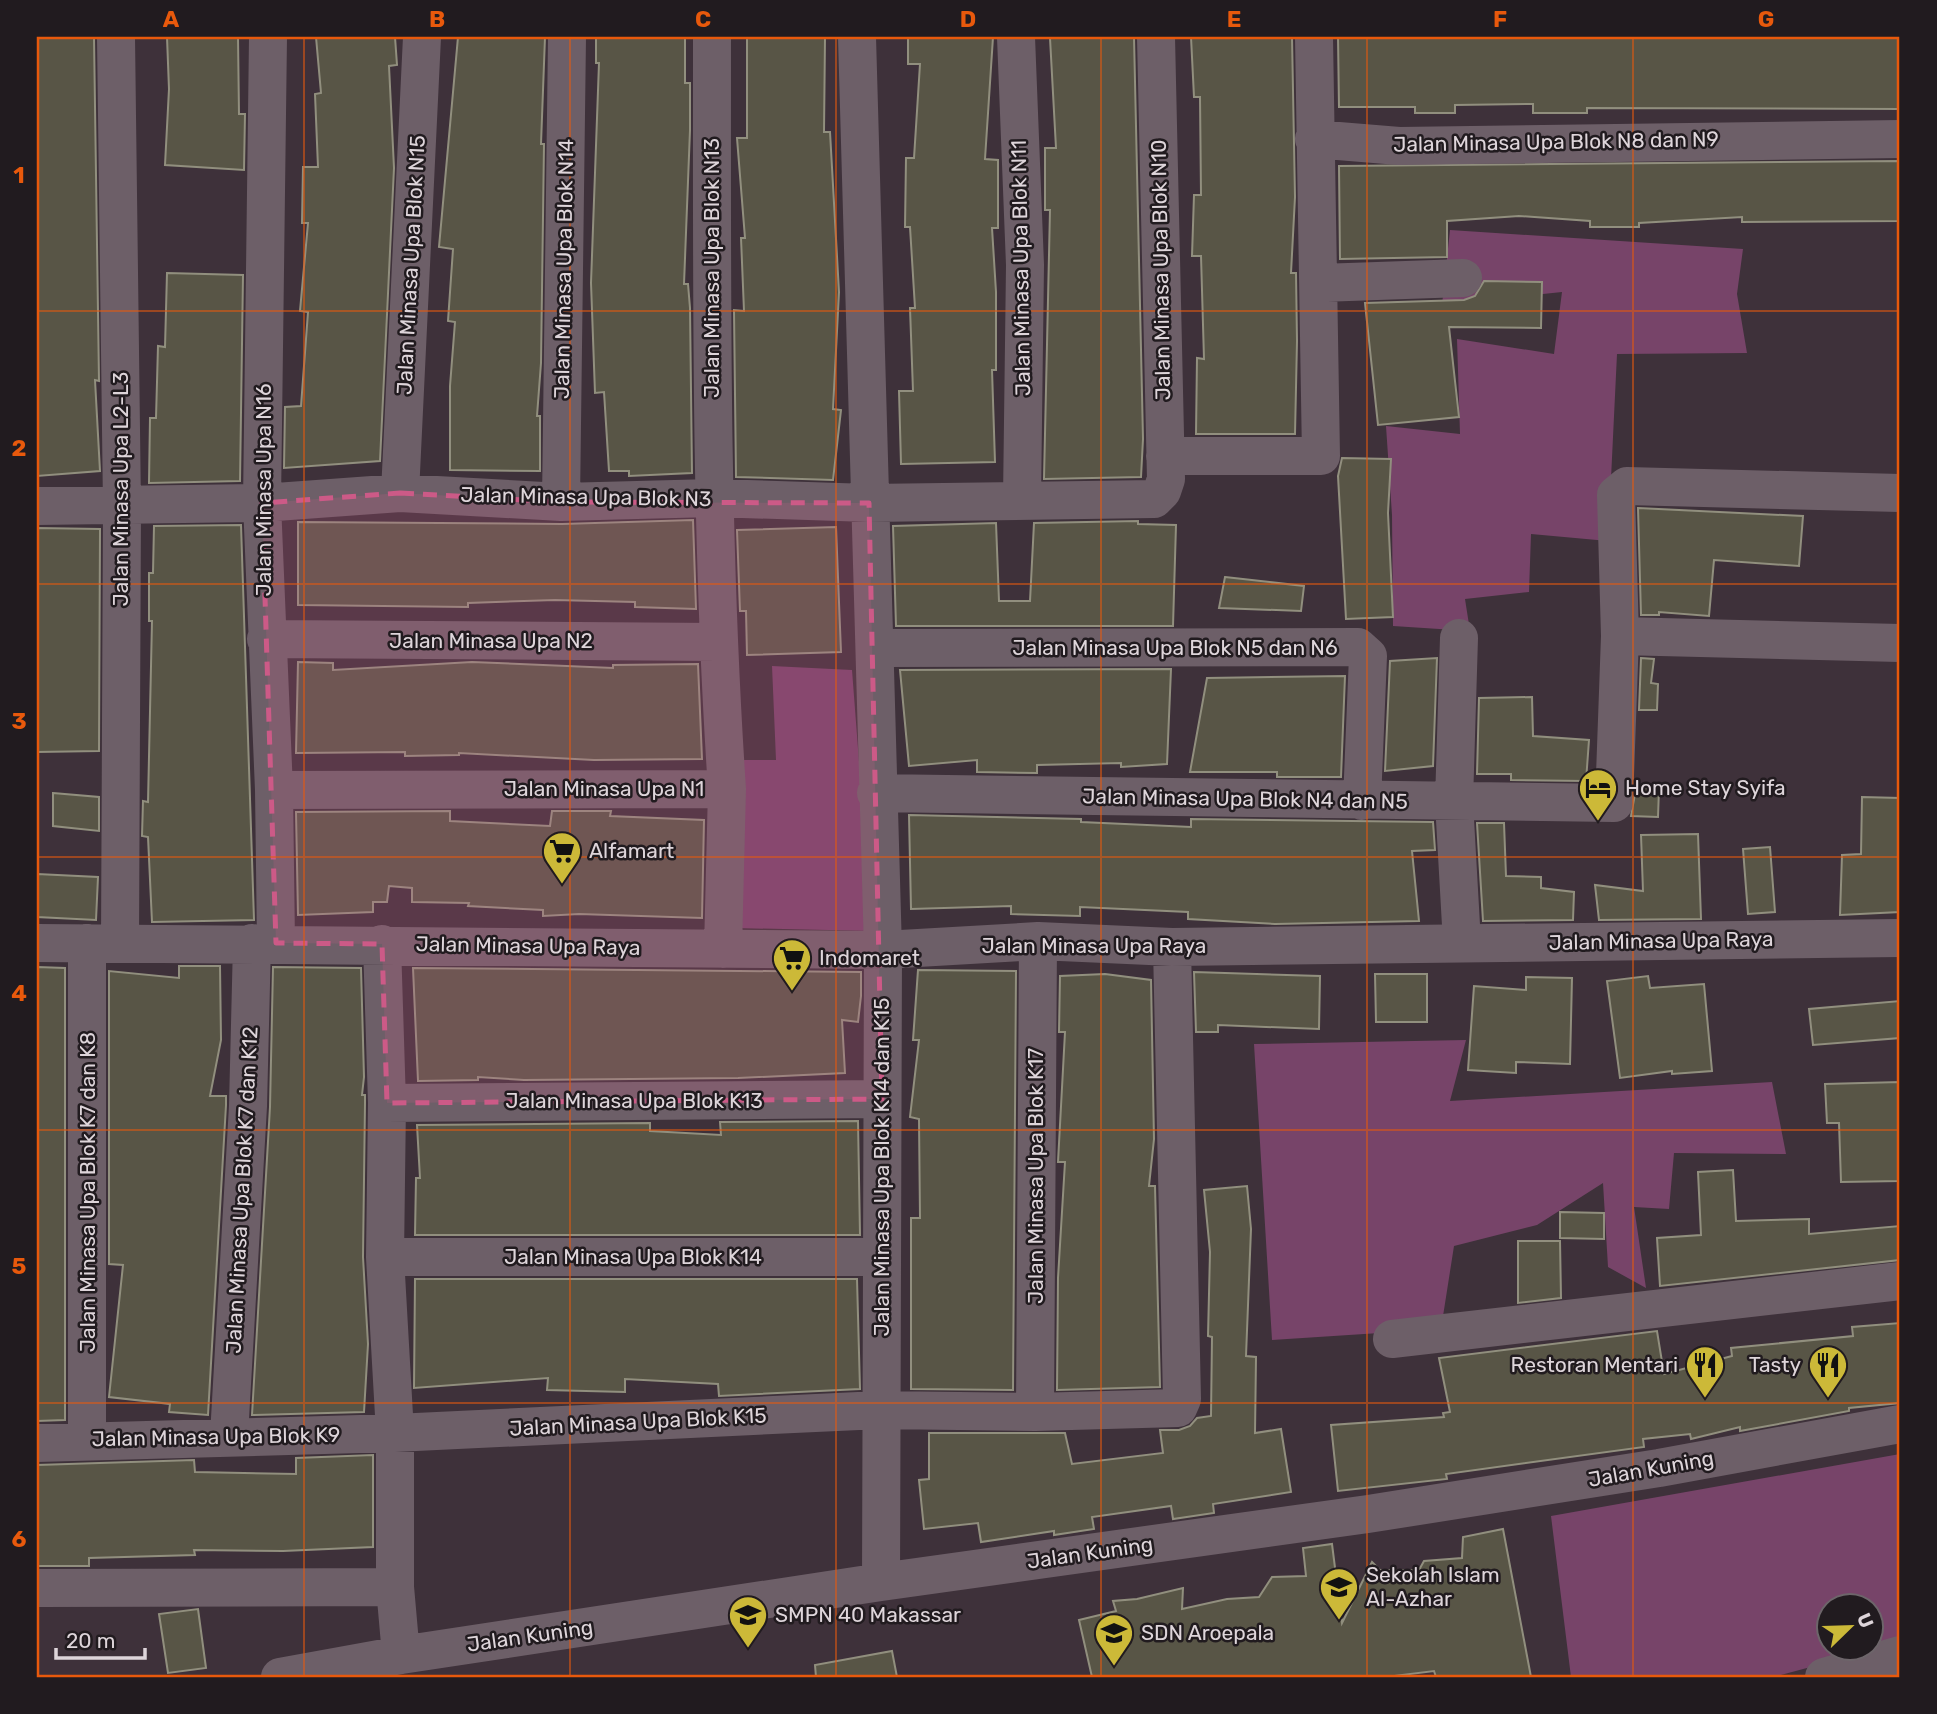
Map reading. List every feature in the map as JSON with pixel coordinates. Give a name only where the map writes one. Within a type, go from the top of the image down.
[{"type":"street","name":"Jalan Minasa Upa L2-L3","points":[[104,943],[122,507],[116,37]]},
{"type":"street","name":"Jalan Minasa Upa N16","points":[[264,943],[274,790],[262,503],[268,37]]},
{"type":"street","name":"Jalan Minasa Upa Blok N15","points":[[400,493],[422,37]]},
{"type":"street","name":"Jalan Minasa Upa Blok N14","points":[[561,502],[567,37]]},
{"type":"street","name":"Jalan Minasa Upa Blok N13","points":[[712,37],[712,498]]},
{"type":"street","name":"Jalan Minasa Upa Blok K14 dan K15","points":[[857,37],[875,649],[876,793],[883,950],[881,1582]]},
{"type":"street","name":"Jalan Minasa Upa Blok N11","points":[[1016,37],[1025,265],[1022,499]]},
{"type":"street","name":"Jalan Minasa Upa Blok N10","points":[[1154,499],[1164,486],[1165,456],[1156,37]]},
{"type":"street","points":[[1165,456],[1321,456],[1314,37]]},
{"type":"street","name":"Jalan Minasa Upa Blok N8 dan N9","points":[[1314,139],[1399,146],[1900,139]]},
{"type":"street","points":[[1320,283],[1464,278]]},
{"type":"street","points":[[1900,493],[1627,486],[1616,495],[1620,636],[1900,643]]},
{"type":"street","name":"Jalan Minasa Upa Blok N3","points":[[37,506],[122,507],[262,503],[400,493],[561,502],[712,498],[869,503],[1154,499]]},
{"type":"street","name":"Jalan Minasa Upa N1","points":[[274,790],[727,789],[717,642],[712,498]]},
{"type":"street","name":"Jalan Minasa Upa Blok N4 dan N5","points":[[876,793],[1614,803],[1620,636]]},
{"type":"street","points":[[1459,638],[1454,802],[1462,943]]},
{"type":"street","name":"Jalan Minasa Upa N2","points":[[266,639],[717,642]]},
{"type":"street","name":"Jalan Minasa Upa Blok N5 dan N6","points":[[875,649],[1358,647],[1368,656],[1362,801]]},
{"type":"street","points":[[723,949],[727,789]]},
{"type":"street","name":"Jalan Minasa Upa Raya","points":[[37,943],[883,950],[1038,941],[1172,947],[1900,938]]},
{"type":"street","name":"Jalan Minasa Upa Blok K17","points":[[1035,1412],[1038,941]]},
{"type":"street","name":"Jalan Minasa Upa Blok K7 dan K8","points":[[87,1441],[104,943]]},
{"type":"street","name":"Jalan Minasa Upa Blok K7 dan K12","points":[[229,1436],[248,1106],[264,943]]},
{"type":"street","points":[[382,944],[387,1103],[385,1257],[395,1433],[396,1587],[401,1655]]},
{"type":"street","name":"Jalan Minasa Upa Blok K15","points":[[395,1433],[880,1410],[1035,1412],[1173,1409],[1181,1404],[1172,947]]},
{"type":"street","name":"Jalan Minasa Upa Blok K13","points":[[387,1103],[882,1099]]},
{"type":"street","name":"Jalan Minasa Upa Blok K14","points":[[385,1257],[882,1257]]},
{"type":"street","points":[[1392,1339],[1900,1280]]},
{"type":"street","name":"Jalan Kuning","points":[[280,1677],[401,1655],[881,1582],[1368,1514],[1659,1468],[1900,1424]]},
{"type":"street","name":"Jalan Minasa Upa Blok K9","points":[[37,1443],[395,1433]]},
{"type":"street","points":[[37,1588],[396,1587]]},
{"type":"street","points":[[1824,1677],[1900,1655]]},
{"type":"highlighted area","points":[[400,493],[561,502],[869,503],[882,1099],[387,1103],[382,944],[276,943],[262,503]]},
{"type":"shaded area","points":[[1450,230],[1743,249],[1737,294],[1747,353],[1617,354],[1608,541],[1531,534],[1529,592],[1465,599],[1470,631],[1393,626],[1392,515],[1386,426],[1460,434],[1457,339],[1554,354],[1562,292],[1442,305]]},
{"type":"shaded area","points":[[772,666],[852,670],[872,931],[735,928],[731,760],[776,760]]},
{"type":"shaded area","points":[[1466,1040],[1450,1101],[1772,1082],[1786,1154],[1674,1153],[1669,1209],[1634,1207],[1646,1288],[1608,1267],[1603,1183],[1537,1225],[1454,1246],[1441,1329],[1272,1340],[1254,1044]]},
{"type":"shaded area","points":[[1900,1454],[1900,1643],[1884,1647],[1884,1592],[1814,1592],[1814,1662],[1829,1662],[1773,1677],[1571,1677],[1551,1516]]},
{"type":"building","points":[[37,37],[94,37],[99,381],[95,380],[100,471],[37,476]]},
{"type":"building","points":[[167,37],[238,37],[239,114],[245,114],[244,170],[165,165],[169,89]]},
{"type":"building","points":[[316,37],[395,37],[397,65],[389,66],[394,168],[380,461],[284,468],[285,407],[301,406],[308,312],[300,311],[308,223],[302,223],[303,167],[318,167],[315,94],[321,93]]},
{"type":"building","points":[[458,37],[545,37],[541,144],[544,144],[541,363],[537,416],[540,416],[540,471],[450,470],[450,386],[455,322],[448,321],[453,249],[439,247]]},
{"type":"building","points":[[596,37],[685,37],[685,83],[690,83],[690,130],[684,284],[688,284],[690,308],[692,473],[629,476],[629,471],[609,471],[604,392],[595,393],[591,283],[599,63],[596,63]]},
{"type":"building","points":[[747,37],[825,37],[824,132],[830,132],[839,292],[833,409],[841,410],[833,480],[736,477],[734,310],[744,311],[741,238],[745,238],[737,138],[747,138]]},
{"type":"building","points":[[908,37],[993,37],[985,159],[998,160],[998,228],[992,228],[996,292],[996,370],[992,370],[995,462],[901,464],[899,391],[913,391],[910,308],[915,308],[910,227],[905,227],[906,158],[914,158],[920,64],[908,64]]},
{"type":"building","points":[[1134,37],[1143,439],[1141,477],[1044,479],[1050,210],[1045,210],[1045,148],[1056,148],[1050,38]]},
{"type":"building","points":[[1191,37],[1292,37],[1295,197],[1291,273],[1296,273],[1295,434],[1196,434],[1197,358],[1204,359],[1201,256],[1192,256],[1194,195],[1201,195],[1200,97],[1194,97]]},
{"type":"building","points":[[1338,37],[1900,37],[1900,109],[1587,108],[1587,113],[1533,113],[1533,104],[1455,105],[1455,113],[1415,113],[1415,107],[1339,107]]},
{"type":"building","points":[[1900,161],[1900,221],[1742,222],[1742,217],[1639,223],[1639,227],[1590,227],[1590,221],[1519,216],[1447,221],[1447,257],[1340,259],[1339,166]]},
{"type":"building","points":[[167,273],[243,275],[240,481],[149,483],[150,418],[156,418],[158,346],[165,347]]},
{"type":"building","points":[[1484,281],[1542,282],[1541,328],[1449,327],[1459,417],[1378,425],[1365,303],[1464,300],[1475,296]]},
{"type":"building","points":[[1342,458],[1391,459],[1388,513],[1393,617],[1346,619],[1338,476]]},
{"type":"building","points":[[1638,508],[1803,516],[1799,566],[1714,560],[1709,616],[1659,612],[1659,615],[1641,615]]},
{"type":"building","points":[[693,520],[696,609],[635,607],[635,602],[555,600],[468,603],[468,607],[298,605],[298,522],[562,524]]},
{"type":"building","points":[[1138,521],[1138,524],[1176,525],[1173,626],[896,626],[893,526],[996,523],[999,601],[1030,601],[1034,523]]},
{"type":"building","points":[[241,525],[254,920],[152,922],[148,837],[142,836],[143,801],[148,802],[152,621],[149,621],[149,573],[153,573],[154,526]]},
{"type":"building","points":[[836,527],[841,652],[747,655],[746,611],[740,611],[737,530]]},
{"type":"building","points":[[37,528],[100,529],[99,751],[37,752]]},
{"type":"building","points":[[1225,577],[1304,586],[1301,611],[1219,608]]},
{"type":"building","points":[[1437,658],[1433,766],[1385,771],[1390,661]]},
{"type":"building","points":[[1641,658],[1654,659],[1651,683],[1658,684],[1657,710],[1639,710]]},
{"type":"building","points":[[298,662],[333,663],[333,670],[472,662],[613,668],[613,665],[698,664],[702,759],[594,760],[459,753],[405,756],[405,752],[296,753]]},
{"type":"building","points":[[1171,669],[1167,764],[1121,767],[1121,763],[1037,765],[1037,773],[977,772],[977,760],[909,766],[900,670]]},
{"type":"building","points":[[1345,676],[1341,777],[1277,777],[1277,772],[1190,772],[1207,678]]},
{"type":"building","points":[[1532,697],[1533,736],[1589,740],[1586,781],[1511,780],[1511,774],[1477,774],[1479,698]]},
{"type":"building","points":[[1636,788],[1659,789],[1658,817],[1631,816]]},
{"type":"building","points":[[53,793],[99,797],[99,831],[53,826]]},
{"type":"building","points":[[1862,797],[1900,798],[1900,912],[1840,915],[1842,855],[1861,854]]},
{"type":"building","points":[[450,811],[450,821],[550,826],[552,811],[611,811],[610,816],[704,820],[702,918],[579,914],[543,916],[543,910],[468,906],[469,903],[412,902],[412,888],[389,886],[387,902],[373,902],[373,912],[298,915],[296,812]]},
{"type":"building","points":[[909,815],[1081,819],[1081,822],[1191,827],[1191,819],[1433,822],[1435,850],[1412,851],[1419,921],[1275,924],[1188,919],[1188,912],[1080,907],[1080,916],[1011,914],[1011,906],[911,909]]},
{"type":"building","points":[[1477,823],[1504,823],[1506,876],[1541,877],[1541,888],[1574,892],[1573,920],[1483,921]]},
{"type":"building","points":[[1698,834],[1701,919],[1599,920],[1595,885],[1643,891],[1641,835]]},
{"type":"building","points":[[1770,847],[1775,912],[1748,914],[1743,849]]},
{"type":"building","points":[[37,874],[98,877],[96,920],[37,917]]},
{"type":"building","points":[[179,966],[220,966],[221,1040],[210,1096],[226,1096],[226,1105],[208,1415],[169,1412],[170,1404],[109,1397],[123,1265],[109,1264],[109,971],[179,978]]},
{"type":"building","points":[[37,967],[65,968],[65,1420],[37,1421]]},
{"type":"building","points":[[273,967],[361,968],[364,1077],[362,1095],[365,1095],[363,1257],[368,1344],[364,1412],[252,1415],[270,1107]]},
{"type":"building","points":[[413,968],[861,972],[861,996],[858,1022],[842,1020],[845,1073],[738,1078],[524,1080],[478,1077],[478,1080],[418,1081]]},
{"type":"building","points":[[918,970],[1016,971],[1013,1390],[911,1389],[911,1218],[920,1218],[919,1119],[910,1117],[919,1040],[913,1040]]},
{"type":"building","points":[[1194,972],[1320,976],[1319,1029],[1218,1025],[1218,1032],[1196,1032]]},
{"type":"building","points":[[1105,974],[1151,980],[1154,1139],[1149,1186],[1155,1186],[1160,1387],[1057,1390],[1058,1278],[1065,1162],[1058,1162],[1065,1032],[1059,1032],[1060,976]]},
{"type":"building","points":[[1375,974],[1427,974],[1427,1022],[1376,1022]]},
{"type":"building","points":[[1648,976],[1650,988],[1704,984],[1712,1071],[1672,1074],[1672,1071],[1620,1078],[1607,981]]},
{"type":"building","points":[[1526,977],[1572,978],[1570,1064],[1516,1062],[1516,1073],[1468,1070],[1474,986],[1526,990]]},
{"type":"building","points":[[1900,1001],[1900,1038],[1813,1045],[1809,1009]]},
{"type":"building","points":[[1900,1082],[1900,1181],[1841,1182],[1839,1123],[1827,1123],[1825,1084]]},
{"type":"building","points":[[858,1121],[860,1235],[415,1235],[416,1178],[420,1178],[417,1125],[650,1123],[650,1131],[721,1135],[720,1122]]},
{"type":"building","points":[[1733,1170],[1736,1221],[1809,1219],[1809,1234],[1900,1226],[1900,1260],[1660,1286],[1657,1238],[1701,1235],[1698,1172]]},
{"type":"building","points":[[1247,1186],[1251,1229],[1246,1356],[1256,1357],[1255,1433],[1281,1429],[1291,1492],[1213,1504],[1214,1513],[1173,1519],[1171,1506],[1092,1517],[1094,1529],[1054,1535],[1054,1531],[981,1542],[978,1523],[924,1529],[919,1480],[929,1479],[929,1433],[1065,1433],[1072,1464],[1163,1453],[1160,1430],[1179,1430],[1190,1426],[1197,1418],[1211,1416],[1212,1337],[1208,1336],[1210,1252],[1204,1190]]},
{"type":"building","points":[[1560,1212],[1604,1213],[1604,1239],[1560,1238]]},
{"type":"building","points":[[1518,1241],[1560,1241],[1561,1298],[1518,1303]]},
{"type":"building","points":[[415,1279],[857,1279],[860,1389],[719,1396],[718,1384],[625,1379],[625,1392],[547,1390],[548,1378],[414,1388]]},
{"type":"building","points":[[1900,1323],[1900,1403],[1849,1408],[1849,1411],[1740,1431],[1740,1427],[1691,1439],[1690,1434],[1643,1439],[1644,1447],[1446,1474],[1447,1479],[1338,1491],[1331,1425],[1444,1417],[1443,1413],[1450,1412],[1439,1358],[1657,1331],[1664,1374],[1732,1356],[1731,1348],[1853,1336],[1852,1327]]},
{"type":"building","points":[[373,1455],[373,1547],[283,1551],[194,1550],[195,1555],[89,1558],[89,1566],[37,1566],[37,1465],[194,1460],[195,1472],[296,1474],[296,1458]]},
{"type":"building","name":"Sekolah Islam Al-Azhar","points":[[1503,1529],[1531,1677],[1436,1677],[1434,1671],[1386,1677],[1092,1677],[1079,1620],[1116,1611],[1113,1601],[1137,1599],[1183,1588],[1182,1609],[1227,1599],[1259,1597],[1272,1577],[1306,1576],[1303,1548],[1332,1544],[1342,1623],[1372,1562],[1380,1570],[1419,1570],[1424,1561],[1462,1558],[1463,1537]]},
{"type":"building","points":[[198,1609],[206,1668],[168,1673],[159,1614]]},
{"type":"building","points":[[892,1651],[897,1677],[816,1677],[815,1665]]},
{"type":"place","name":"Home Stay Syifa","points":[[1598,822]]},
{"type":"place","name":"Alfamart","points":[[562,885]]},
{"type":"place","name":"Indomaret","points":[[792,992]]},
{"type":"place","name":"Restoran Mentari","points":[[1705,1399]]},
{"type":"place","name":"Tasty","points":[[1828,1399]]},
{"type":"place","name":"Sekolah Islam Al-Azhar","points":[[1339,1621]]},
{"type":"place","name":"SMPN 40 Makassar","points":[[748,1649]]},
{"type":"place","name":"SDN Aroepala","points":[[1114,1667]]}]
